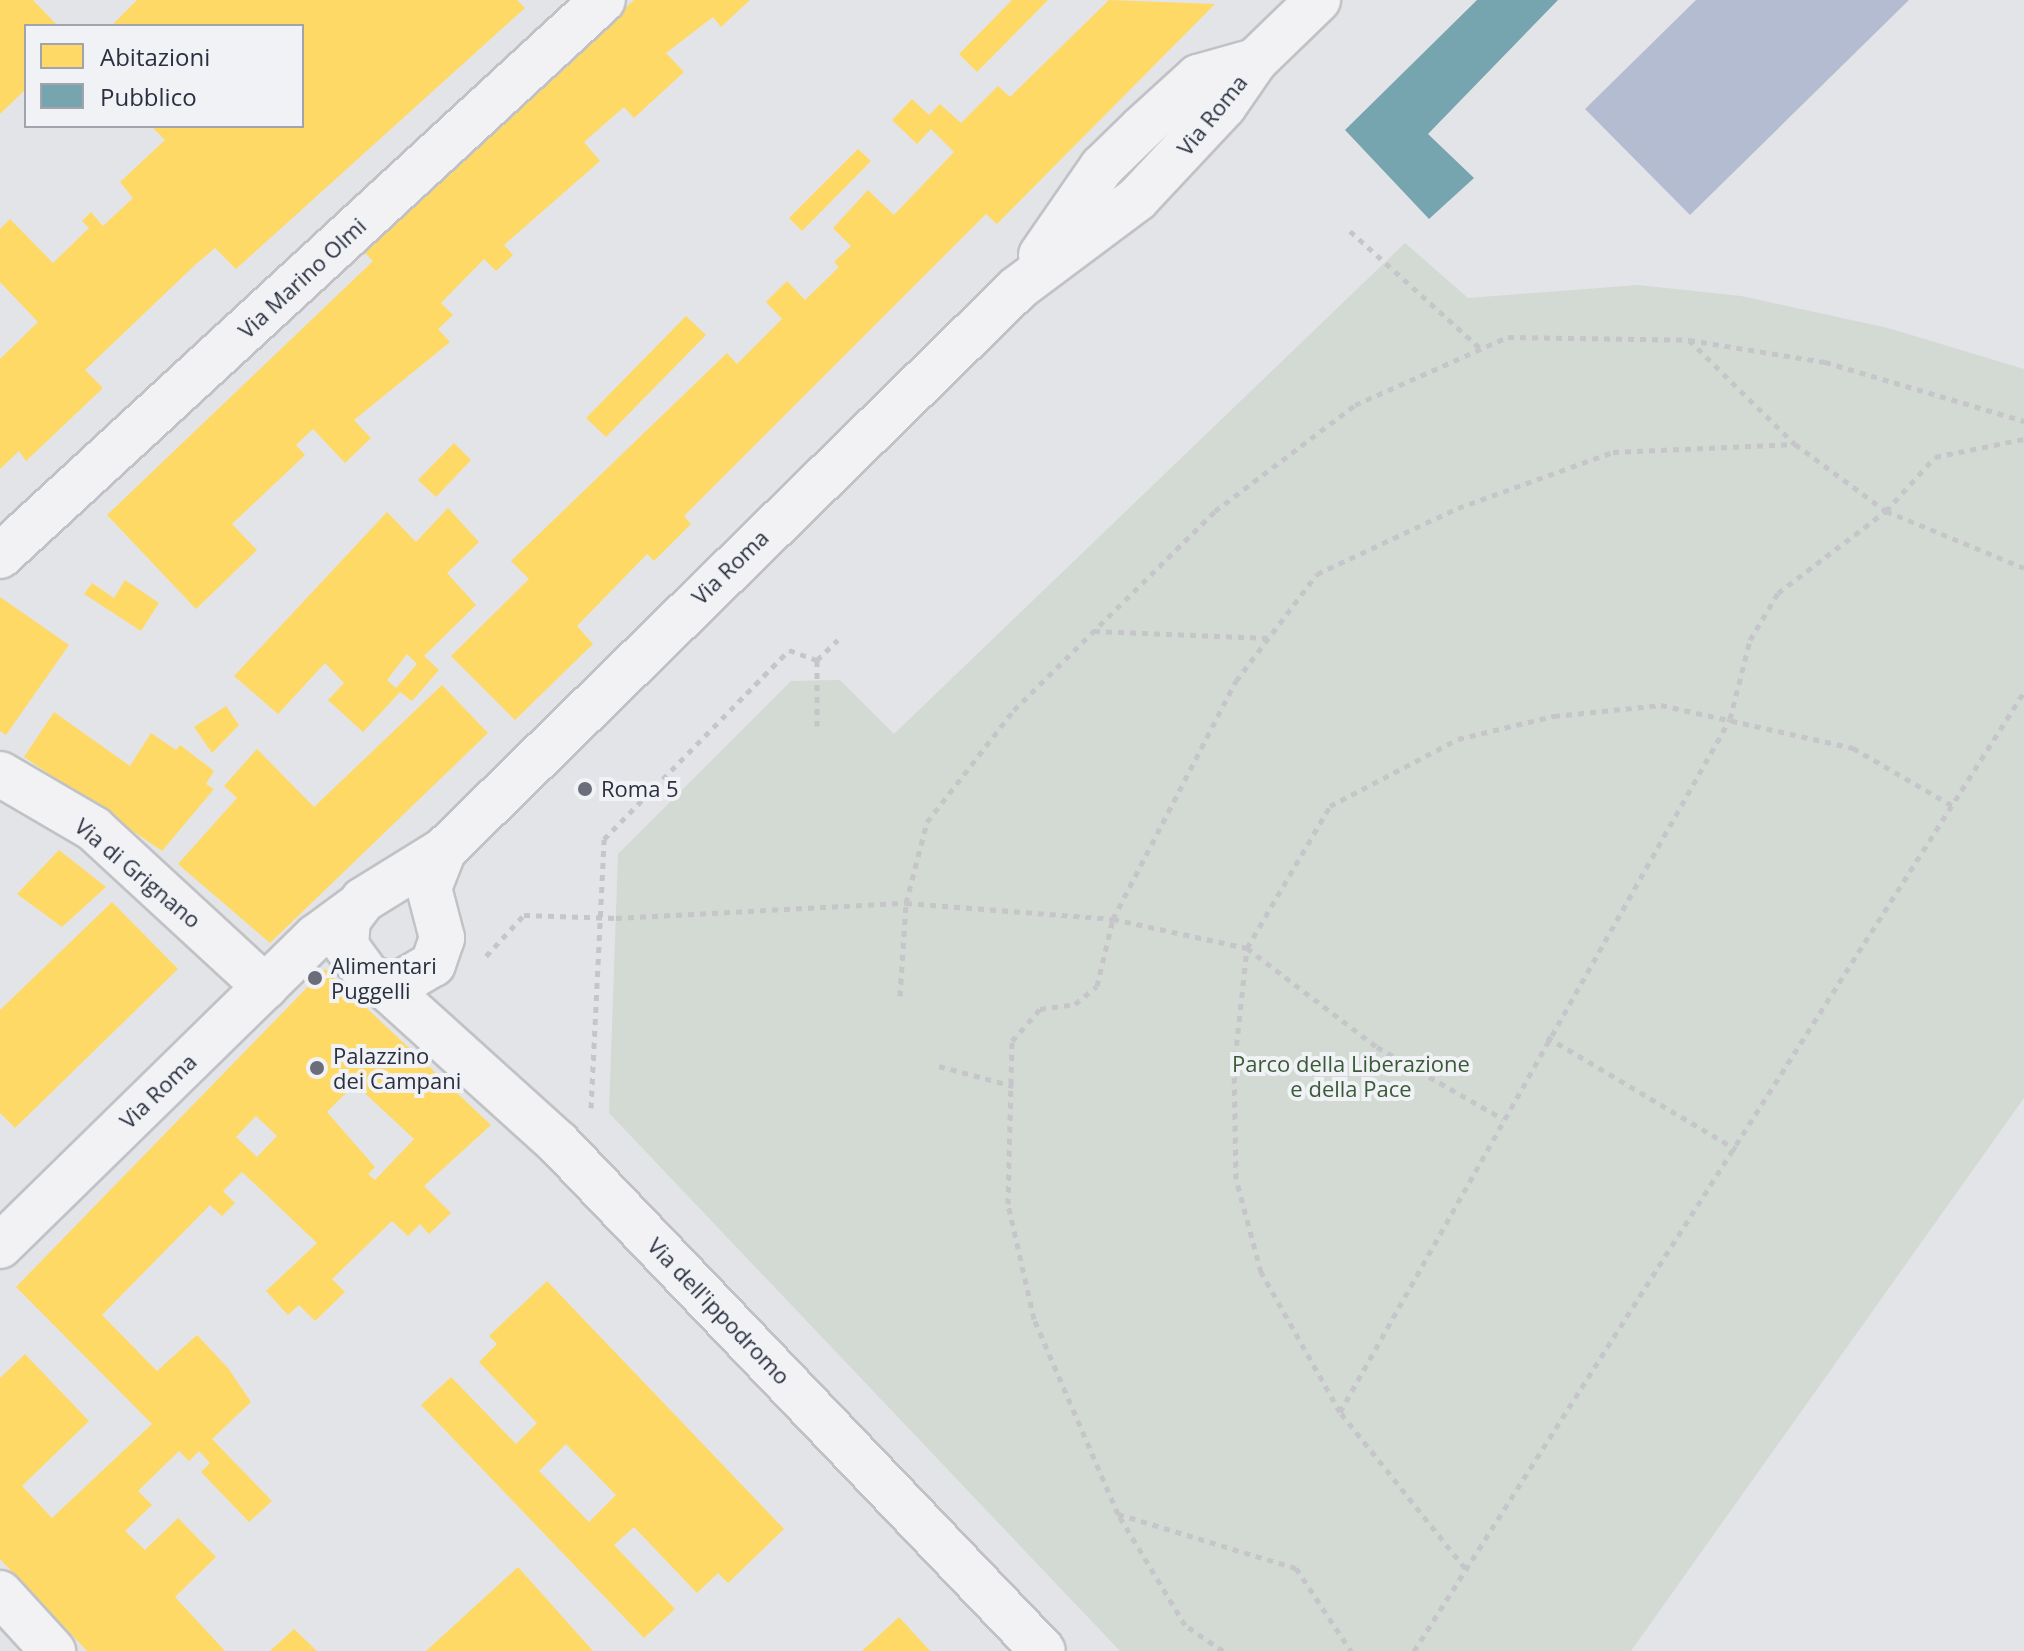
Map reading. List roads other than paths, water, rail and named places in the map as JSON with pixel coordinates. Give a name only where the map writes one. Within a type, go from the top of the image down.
[{"type":"street","name":"Via Marino Olmi","points":[[0,556],[603,0]]},
{"type":"street","name":"Via Roma","points":[[0,1246],[265,987],[444,850],[1018,288],[1102,167],[1142,128],[1198,77],[1255,61],[1318,0]]},
{"type":"street","name":"Via di Grignano","points":[[0,774],[94,829],[265,987]]},
{"type":"street","name":"Via Roma","points":[[382,984],[411,982],[433,964],[442,938],[433,911],[432,873],[444,850]]},
{"type":"street","points":[[382,984],[358,971],[350,920],[406,891],[433,911]]},
{"type":"street","name":"Via dell'ippodromo","points":[[382,984],[558,1143],[1043,1651]]},
{"type":"street","points":[[0,1593],[53,1651]]},
{"type":"water","points":[[1696,0],[1909,0],[1690,215],[1585,109]]},
{"type":"place","name":"Roma 5","points":[[585,789]]},
{"type":"place","name":"Alimentari Puggelli","points":[[315,978]]},
{"type":"place","name":"Palazzino dei Campani","points":[[317,1068]]},
{"type":"park label","name":"Parco della Liberazione e della Pace","points":[[1351,1076]]}]
